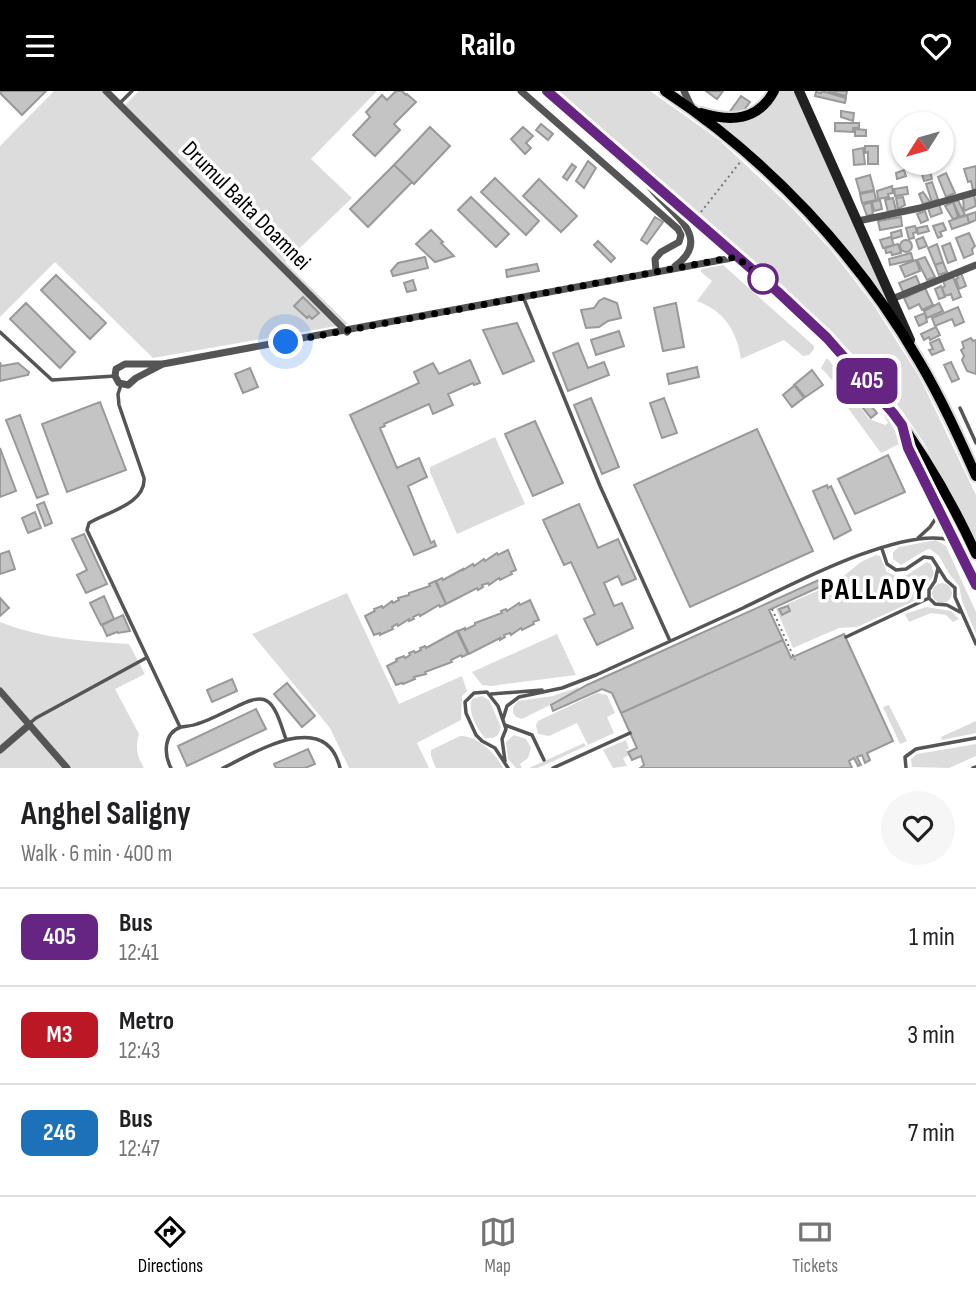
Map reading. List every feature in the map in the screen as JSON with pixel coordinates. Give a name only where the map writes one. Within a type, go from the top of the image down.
[{"type":"main road","points":[[547,91],[827,338],[862,375],[902,425],[942,486],[976,554]]},
{"type":"main road","points":[[665,91],[747,153],[807,212],[848,258],[884,305],[920,363]]},
{"type":"main road","points":[[693,111],[724,119],[739,119],[759,110],[774,91]]},
{"type":"main road","points":[[799,91],[920,363],[976,476]]},
{"type":"main road","points":[[902,425],[908,448],[976,585]]},
{"type":"street","name":"Drumul Balta Doamnei","points":[[106,91],[347,332]]},
{"type":"street","points":[[521,91],[678,229],[681,236],[679,242],[657,256],[654,262],[656,271]]},
{"type":"street","points":[[684,91],[693,111]]},
{"type":"street","points":[[645,177],[653,191],[690,233],[687,255],[671,268]]},
{"type":"street","points":[[858,221],[912,210],[976,192]]},
{"type":"street","points":[[163,365],[136,378],[132,384],[121,384],[115,376],[116,369],[122,364],[163,365],[737,257]]},
{"type":"street","points":[[892,299],[976,265]]},
{"type":"street","points":[[132,365],[136,378]]},
{"type":"street","points":[[0,691],[67,768]]},
{"type":"street","points":[[0,750],[29,725]]},
{"type":"lane","points":[[119,104],[132,91]]},
{"type":"lane","points":[[524,297],[601,489],[670,641]]},
{"type":"lane","points":[[0,332],[52,380],[115,376]]},
{"type":"lane","points":[[121,384],[119,405],[144,478],[144,489],[137,498],[89,523],[86,530],[180,727]]},
{"type":"lane","points":[[960,408],[976,443]]},
{"type":"lane","points":[[918,538],[930,527],[940,510]]},
{"type":"lane","points":[[503,719],[507,706],[514,699],[596,675],[845,561],[918,538],[939,537],[956,542]]},
{"type":"lane","points":[[882,549],[887,563],[894,570],[906,569],[928,556],[932,558],[946,580],[953,585],[955,597],[976,644]]},
{"type":"lane","points":[[929,598],[930,587],[935,581],[938,567]]},
{"type":"lane","points":[[935,581],[946,580]]},
{"type":"lane","points":[[947,605],[955,597]]},
{"type":"lane","points":[[929,598],[938,606],[947,605],[962,613]]},
{"type":"lane","points":[[846,637],[929,598]]},
{"type":"lane","points":[[29,725],[36,718],[146,658]]},
{"type":"lane","points":[[505,761],[490,744],[478,739],[464,707],[467,698],[482,691],[491,694],[555,689]]},
{"type":"lane","points":[[491,694],[505,725],[502,739],[508,768]]},
{"type":"lane","points":[[171,768],[165,748],[180,727],[200,723],[250,701],[268,701],[286,739]]},
{"type":"lane","points":[[505,725],[532,735],[544,760]]},
{"type":"lane","points":[[553,768],[630,733]]},
{"type":"lane","points":[[223,768],[286,739],[298,737],[312,737],[323,743],[332,752],[340,768]]},
{"type":"lane","points":[[906,768],[905,757],[916,749],[976,738]]},
{"type":"lane","points":[[490,744],[502,739]]},
{"type":"path","points":[[694,220],[747,153]]},
{"type":"path","points":[[772,609],[795,660]]},
{"type":"shaded area","points":[[54,91],[111,91],[125,105],[139,91],[377,91],[311,159],[352,198],[285,262],[348,324],[153,358],[55,262],[0,317],[0,146]]},
{"type":"shaded area","points":[[559,91],[650,91],[718,139],[793,209],[831,250],[873,304],[920,378],[976,495],[976,539],[924,443],[903,412],[861,362],[789,293]]},
{"type":"shaded area","points":[[778,91],[795,91],[894,311],[856,261],[794,189],[723,126],[726,123],[750,119],[768,105]]},
{"type":"shaded area","points":[[723,265],[814,346],[809,355],[803,356],[784,340],[741,359],[728,323],[715,310],[697,301],[712,281],[701,269]]},
{"type":"shaded area","points":[[826,359],[839,373],[832,380],[821,368]]},
{"type":"shaded area","points":[[851,378],[860,383],[875,397],[901,443],[881,453],[834,389]],"holes":[[[867,394],[888,423],[885,425],[869,419],[857,403]]]},
{"type":"shaded area","points":[[495,437],[525,504],[457,534],[430,467]]},
{"type":"shaded area","points":[[936,540],[946,546],[976,612],[976,634],[962,601],[959,586],[939,556],[930,549],[901,565],[893,559],[893,552],[899,547]]},
{"type":"shaded area","points":[[876,555],[880,556],[887,572],[898,577],[907,575],[927,562],[931,564],[934,574],[918,598],[912,602],[857,627],[839,628],[793,648],[776,609],[835,583],[861,562]]},
{"type":"shaded area","points":[[942,583],[949,586],[952,593],[949,600],[942,603],[935,600],[932,593],[935,586]]},
{"type":"shaded area","points":[[347,593],[399,704],[462,676],[467,691],[462,696],[461,720],[417,743],[429,768],[349,768],[330,728],[252,634]]},
{"type":"shaded area","points":[[926,607],[951,611],[959,619],[953,622],[946,615],[931,613],[909,622],[905,614]]},
{"type":"shaded area","points":[[0,622],[48,636],[129,644],[145,674],[115,689],[139,734],[137,751],[144,768],[0,768]]},
{"type":"shaded area","points":[[557,634],[576,675],[491,686],[482,685],[472,672]]},
{"type":"shaded area","points":[[579,687],[578,691],[522,719],[513,713],[513,707],[518,701],[553,696]]},
{"type":"shaded area","points":[[597,693],[607,695],[615,713],[607,717],[614,733],[588,745],[577,723],[549,736],[538,734],[538,721]]},
{"type":"shaded area","points":[[482,696],[489,700],[501,727],[498,735],[493,738],[485,738],[472,714],[472,699]]},
{"type":"shaded area","points":[[889,705],[907,741],[900,744],[883,707]]},
{"type":"shaded area","points":[[976,721],[976,733],[942,740],[941,737]]},
{"type":"shaded area","points":[[514,735],[526,739],[531,748],[528,758],[520,764],[522,768],[516,768],[508,759],[506,742]]},
{"type":"shaded area","points":[[460,736],[472,738],[485,746],[503,768],[436,768],[431,750]]},
{"type":"shaded area","points":[[626,740],[629,755],[623,758],[627,766],[613,768],[603,750]]},
{"type":"shaded area","points":[[584,743],[586,746],[538,768],[529,768]]},
{"type":"shaded area","points":[[976,744],[976,756],[949,768],[912,767],[911,759],[917,754]]},
{"type":"building","points":[[46,91],[22,115],[0,93]]},
{"type":"building","points":[[396,91],[402,91],[416,102],[394,124],[400,130],[375,156],[353,135],[370,117],[366,112],[382,95],[387,100]]},
{"type":"building","points":[[706,91],[723,91],[717,99]]},
{"type":"building","points":[[822,91],[846,98],[845,103],[815,96],[816,92]]},
{"type":"building","points":[[828,91],[847,91],[846,96]]},
{"type":"building","points":[[741,96],[750,102],[741,114],[729,113]]},
{"type":"building","points":[[841,111],[854,113],[853,121],[841,117]]},
{"type":"building","points":[[835,123],[859,123],[859,128],[853,128],[853,132],[835,131]]},
{"type":"building","points":[[541,124],[553,134],[548,140],[536,130]]},
{"type":"building","points":[[430,127],[450,146],[414,184],[394,165]]},
{"type":"building","points":[[523,127],[533,136],[526,143],[531,148],[525,154],[511,139]]},
{"type":"building","points":[[855,129],[866,130],[866,136],[855,136]]},
{"type":"building","points":[[865,146],[878,146],[878,164],[868,164]]},
{"type":"building","points":[[863,148],[865,164],[854,165],[853,150]]},
{"type":"building","points":[[588,161],[596,168],[584,188],[576,181]]},
{"type":"building","points":[[572,164],[576,167],[567,180],[563,177]]},
{"type":"building","points":[[394,165],[412,182],[368,227],[350,209]]},
{"type":"building","points":[[976,166],[976,189],[973,190],[964,169]]},
{"type":"building","points":[[870,175],[874,190],[860,193],[856,179]]},
{"type":"building","points":[[922,175],[931,175],[932,179],[924,181]]},
{"type":"building","points":[[947,175],[955,193],[946,197],[938,177]]},
{"type":"building","points":[[495,178],[539,221],[526,235],[481,192]]},
{"type":"building","points":[[539,179],[577,216],[561,232],[523,196]]},
{"type":"building","points":[[932,182],[938,199],[932,202],[926,184]]},
{"type":"building","points":[[892,186],[893,193],[888,194],[889,197],[878,199],[877,191]]},
{"type":"building","points":[[907,187],[908,194],[895,196],[894,189]]},
{"type":"building","points":[[874,191],[876,200],[862,203],[860,194]]},
{"type":"building","points":[[923,192],[930,202],[923,204],[919,194]]},
{"type":"building","points":[[974,194],[976,206],[964,211],[963,198]]},
{"type":"building","points":[[471,197],[509,234],[496,247],[458,210]]},
{"type":"building","points":[[903,197],[905,205],[898,209],[896,198]]},
{"type":"building","points":[[893,198],[896,210],[888,212],[885,200]]},
{"type":"building","points":[[880,200],[882,209],[874,211],[872,202]]},
{"type":"building","points":[[958,200],[965,215],[960,217],[953,202]]},
{"type":"building","points":[[871,202],[873,214],[867,216],[863,205]]},
{"type":"building","points":[[953,202],[958,217],[953,219],[945,206]]},
{"type":"building","points":[[939,204],[942,213],[931,217],[928,208]]},
{"type":"building","points":[[925,211],[928,220],[921,223],[917,214]]},
{"type":"building","points":[[976,212],[976,220],[969,223],[967,215]]},
{"type":"building","points":[[967,215],[969,223],[952,229],[949,221]]},
{"type":"building","points":[[655,217],[663,222],[647,244],[641,240]]},
{"type":"building","points":[[901,217],[902,226],[880,230],[878,221]]},
{"type":"building","points":[[943,223],[946,230],[940,232],[942,236],[938,238],[933,226]]},
{"type":"building","points":[[915,226],[917,232],[913,233],[914,238],[909,239],[906,228]]},
{"type":"building","points":[[927,226],[929,231],[918,234],[917,228]]},
{"type":"building","points":[[431,230],[454,256],[435,262],[416,244]]},
{"type":"building","points":[[901,230],[902,236],[892,239],[891,233]]},
{"type":"building","points":[[969,233],[975,246],[972,249],[973,254],[964,258],[956,238]]},
{"type":"building","points":[[891,237],[894,245],[883,248],[880,240]]},
{"type":"building","points":[[923,237],[927,246],[919,249],[916,240]]},
{"type":"building","points":[[906,240],[912,246],[906,252],[900,246]]},
{"type":"building","points":[[598,241],[615,258],[611,262],[594,245]]},
{"type":"building","points":[[950,243],[956,260],[948,263],[942,246]]},
{"type":"building","points":[[898,244],[901,253],[886,253],[885,248]]},
{"type":"building","points":[[937,244],[943,262],[935,265],[928,248]]},
{"type":"building","points":[[911,253],[913,260],[890,265],[889,259]]},
{"type":"building","points":[[425,257],[428,268],[393,276],[391,271],[398,263]]},
{"type":"building","points":[[925,257],[935,277],[927,280],[917,260]]},
{"type":"building","points":[[916,260],[920,271],[905,277],[900,266]]},
{"type":"building","points":[[943,262],[947,272],[939,275],[935,265]]},
{"type":"building","points":[[537,264],[539,271],[507,277],[506,270]]},
{"type":"building","points":[[961,273],[966,286],[959,289],[956,275]]},
{"type":"building","points":[[56,275],[106,323],[90,339],[41,290]]},
{"type":"building","points":[[916,276],[920,285],[903,292],[899,283]]},
{"type":"building","points":[[953,277],[961,297],[953,300],[951,294],[945,296],[942,288],[945,286],[943,281]]},
{"type":"building","points":[[413,280],[416,290],[407,292],[404,283]]},
{"type":"building","points":[[941,286],[945,297],[939,299],[935,289]]},
{"type":"building","points":[[925,288],[933,305],[922,310],[919,304],[909,309],[904,298]]},
{"type":"building","points":[[303,297],[319,313],[312,319],[309,316],[307,318],[294,306]]},
{"type":"building","points":[[604,298],[617,303],[621,318],[608,321],[599,327],[586,328],[581,310],[594,308]]},
{"type":"building","points":[[26,303],[75,352],[60,368],[10,319]]},
{"type":"building","points":[[676,303],[684,347],[663,351],[654,308]]},
{"type":"building","points":[[939,303],[943,311],[927,318],[924,311]]},
{"type":"building","points":[[958,307],[964,322],[955,326],[952,319],[935,326],[932,318]]},
{"type":"building","points":[[925,313],[927,322],[919,326],[915,317]]},
{"type":"building","points":[[517,323],[534,361],[503,374],[483,330]]},
{"type":"building","points":[[936,327],[940,335],[924,340],[921,334]]},
{"type":"building","points":[[619,331],[624,346],[596,355],[591,340]]},
{"type":"building","points":[[971,338],[976,340],[976,374],[967,371],[962,360],[962,342]]},
{"type":"building","points":[[939,339],[944,350],[932,355],[929,350],[933,349],[930,343]]},
{"type":"building","points":[[578,343],[588,368],[604,362],[609,375],[568,391],[553,353]]},
{"type":"building","points":[[470,360],[480,383],[473,383],[448,394],[453,405],[433,414],[429,404],[380,428],[397,468],[419,458],[427,477],[408,486],[431,543],[434,541],[436,546],[414,555],[350,415],[419,383],[414,372],[433,363],[439,374]]},
{"type":"building","points":[[0,362],[1,366],[18,363],[29,372],[28,375],[0,381]]},
{"type":"building","points":[[951,362],[959,379],[952,382],[944,365]]},
{"type":"building","points":[[697,367],[699,377],[669,384],[667,374]]},
{"type":"building","points":[[250,368],[258,387],[243,393],[235,374]]},
{"type":"building","points":[[812,370],[823,385],[804,398],[794,385]]},
{"type":"building","points":[[795,385],[805,397],[792,407],[783,395]]},
{"type":"building","points":[[591,398],[619,467],[602,474],[574,405]]},
{"type":"building","points":[[664,398],[677,433],[662,438],[650,403]]},
{"type":"building","points":[[100,402],[126,470],[67,492],[42,424]]},
{"type":"building","points":[[868,402],[877,413],[871,418],[862,407]]},
{"type":"building","points":[[20,415],[48,494],[37,498],[6,420]]},
{"type":"building","points":[[535,421],[563,483],[533,496],[505,434]]},
{"type":"building","points":[[757,429],[813,551],[690,607],[634,485]]},
{"type":"building","points":[[0,448],[16,491],[0,497]]},
{"type":"building","points":[[888,455],[905,492],[855,514],[838,479]]},
{"type":"building","points":[[827,485],[828,488],[831,486],[851,530],[834,539],[813,491]]},
{"type":"building","points":[[44,502],[52,523],[45,526],[37,505]]},
{"type":"building","points":[[579,504],[598,548],[618,539],[636,579],[622,585],[618,576],[604,583],[614,606],[622,603],[633,628],[597,645],[584,619],[595,614],[571,562],[564,565],[543,520]]},
{"type":"building","points":[[35,512],[41,528],[28,533],[22,518]]},
{"type":"building","points":[[84,534],[107,584],[86,593],[77,575],[87,570],[72,539]]},
{"type":"building","points":[[508,550],[516,570],[511,572],[512,574],[489,585],[482,585],[478,590],[477,588],[446,604],[436,581]]},
{"type":"building","points":[[9,551],[15,569],[0,574],[0,554]]},
{"type":"building","points":[[823,578],[826,584],[769,610],[783,640],[621,713],[612,693],[602,689],[553,711],[551,705],[587,685]]},
{"type":"building","points":[[435,581],[446,604],[420,616],[419,614],[398,626],[397,624],[380,635],[374,635],[365,616],[375,611],[374,609],[383,608],[392,601],[393,603],[399,600],[398,598],[430,586],[429,584]]},
{"type":"building","points":[[104,596],[114,619],[101,625],[90,603]]},
{"type":"building","points":[[0,598],[9,608],[0,616]]},
{"type":"building","points":[[530,600],[539,620],[469,654],[458,631]]},
{"type":"building","points":[[788,606],[790,611],[782,615],[779,609]]},
{"type":"building","points":[[123,615],[130,631],[107,636],[102,625]]},
{"type":"building","points":[[457,631],[468,654],[396,685],[387,666],[397,661],[396,659],[405,658],[409,653],[415,653],[425,646],[426,648]]},
{"type":"building","points":[[844,634],[893,741],[867,753],[870,760],[865,763],[862,755],[857,757],[861,765],[858,766],[854,758],[849,761],[852,768],[640,768],[644,765],[641,756],[632,760],[628,752],[637,748],[621,713],[783,640],[791,658]]},
{"type":"building","points":[[232,679],[237,691],[212,702],[207,690]]},
{"type":"building","points":[[287,683],[315,716],[302,727],[274,694]]},
{"type":"building","points":[[256,709],[266,729],[187,766],[178,746]]},
{"type":"building","points":[[308,749],[315,764],[305,768],[276,768],[274,764]]},
{"type":"bus line","name":"405","points":[[547,91],[778,292],[862,375],[902,425],[908,448],[976,585]]},
{"type":"district","name":"PALLADY","points":[[874,589]]},
{"type":"route","points":[[286,342],[729,258],[737,257],[763,279]]}]
